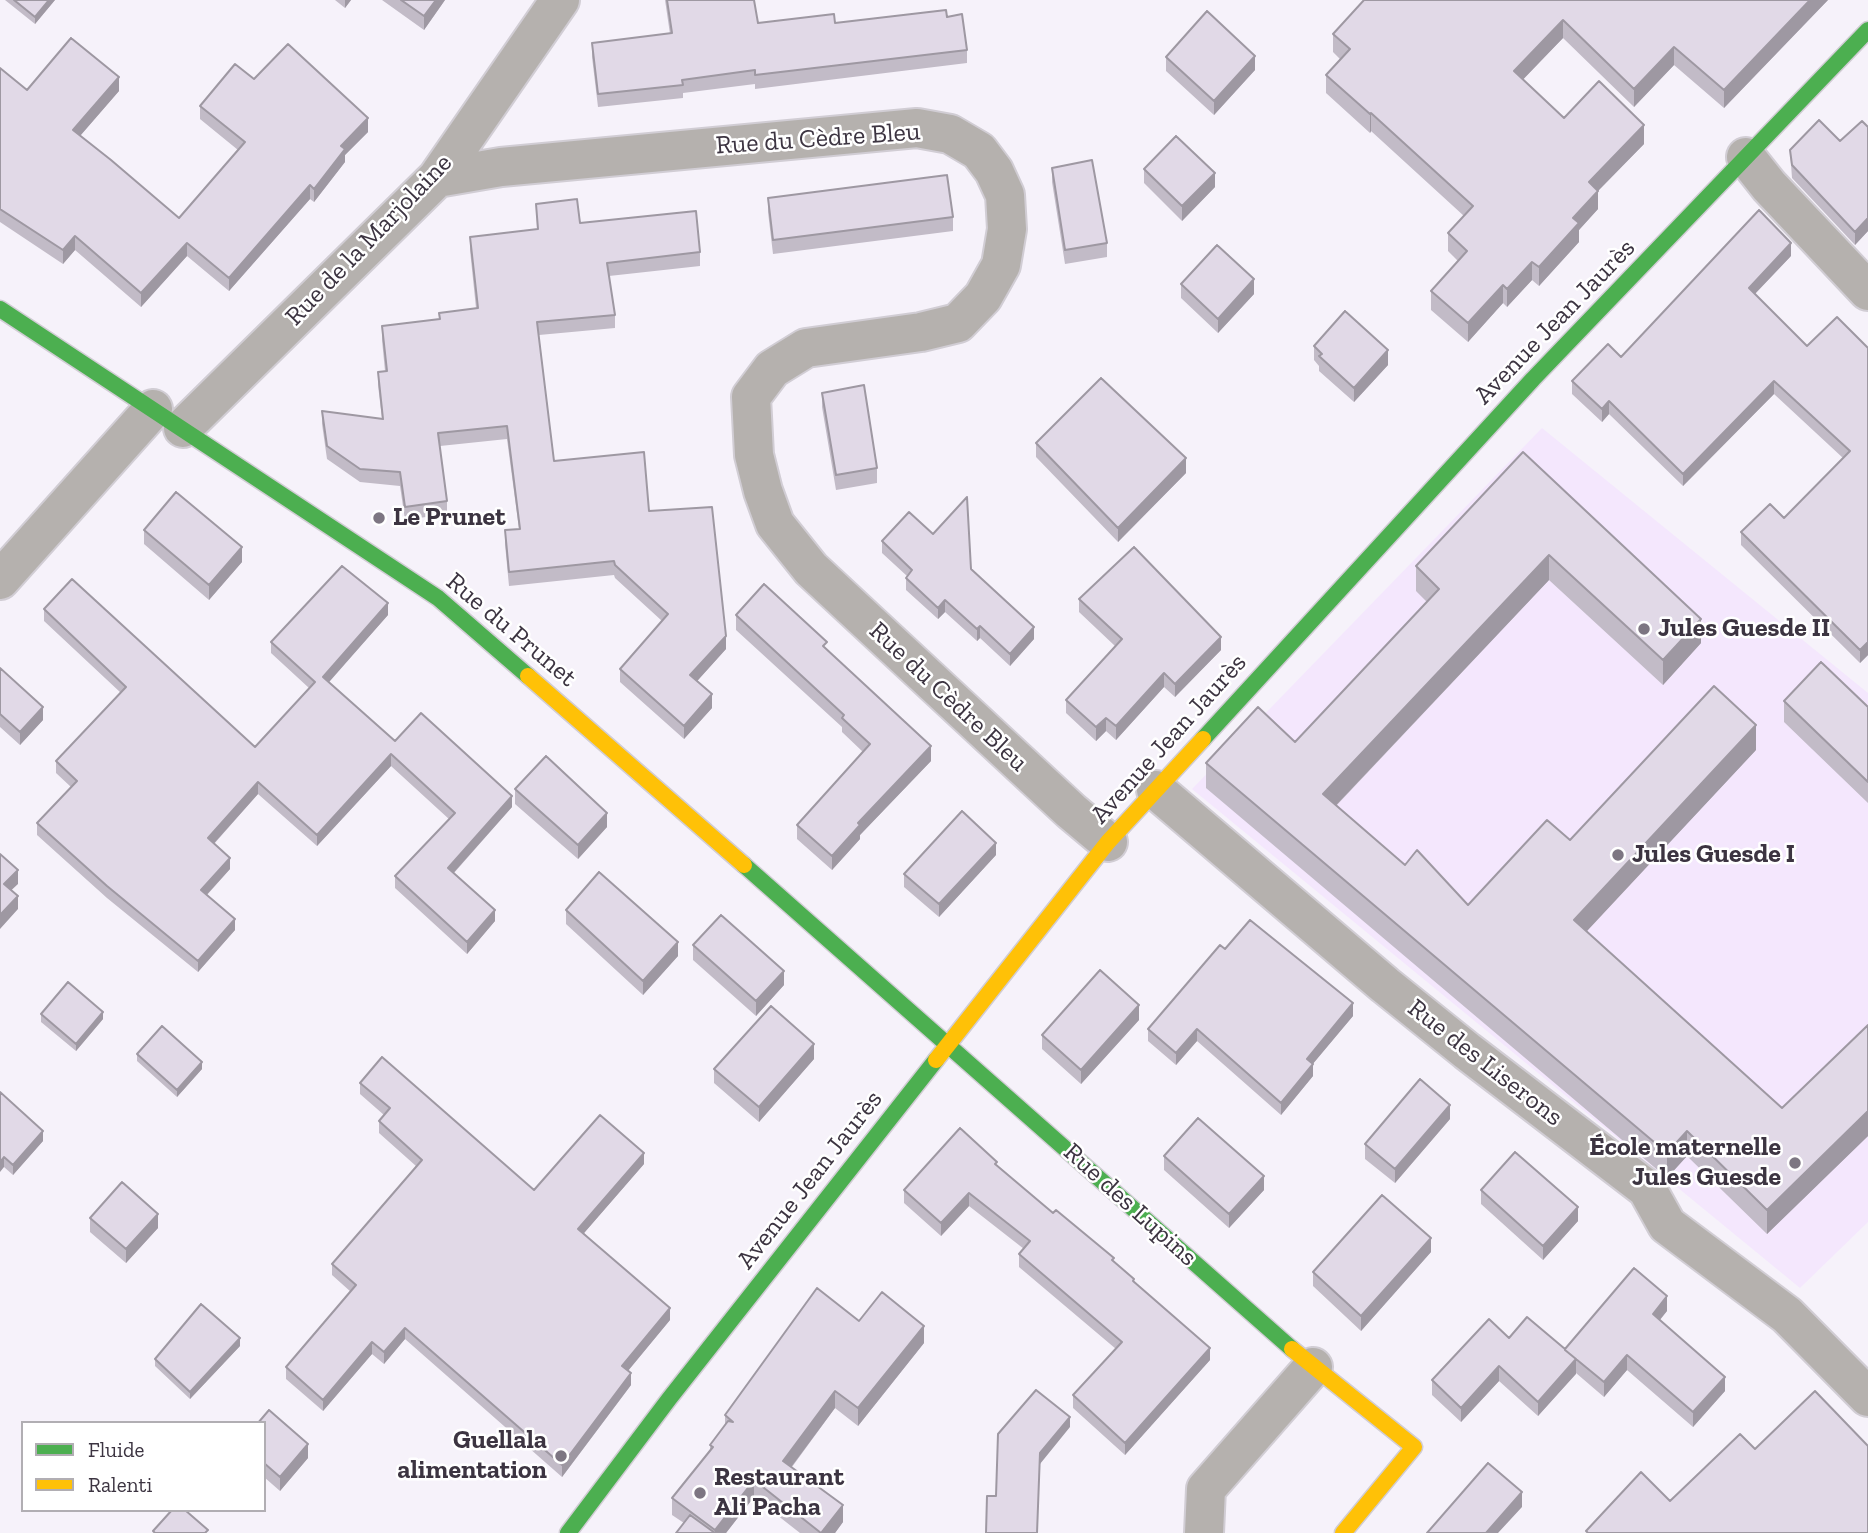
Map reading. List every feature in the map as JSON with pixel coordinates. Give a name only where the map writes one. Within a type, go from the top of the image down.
[{"type":"main road","name":"Avenue Jean Jaurès","points":[[568,1533],[669,1399],[1108,842],[1533,379],[1868,30]]},
{"type":"main road","name":"Rue du Prunet","points":[[0,309],[438,598],[948,1043]]},
{"type":"main road","name":"Rue des Lupins","points":[[948,1043],[1312,1367],[1414,1447],[1343,1533]]},
{"type":"street","name":"Rue de la Marjolaine","points":[[0,580],[168,419],[437,178],[560,0]]},
{"type":"street","name":"Rue du Cèdre Bleu","points":[[437,178],[501,167],[917,128],[950,134],[979,151],[994,171],[1005,195],[1007,229],[1001,265],[983,297],[958,323],[921,332],[806,348],[772,369],[751,397],[754,455],[775,524],[811,569],[1061,802],[1108,842]]},
{"type":"street","points":[[1746,157],[1769,186],[1868,291]]},
{"type":"street","name":"Rue des Liserons","points":[[1156,790],[1385,985],[1647,1189],[1667,1225],[1787,1315],[1868,1397]]},
{"type":"street","points":[[1204,1533],[1206,1489],[1312,1367]]},
{"type":"shaded area","points":[[1542,428],[1868,693],[1868,1222],[1800,1288],[1192,789]]},
{"type":"building","points":[[14,0],[49,0],[35,17]]},
{"type":"building","points":[[401,0],[436,0],[424,16]]},
{"type":"building","points":[[667,0],[754,0],[758,23],[834,14],[835,23],[946,10],[947,17],[962,14],[967,50],[755,75],[755,70],[682,80],[683,85],[598,94],[592,43],[672,33]]},
{"type":"building","points":[[1364,0],[1810,0],[1724,90],[1674,47],[1634,89],[1563,20],[1514,71],[1564,118],[1599,81],[1644,125],[1589,182],[1598,191],[1573,218],[1579,223],[1539,267],[1532,262],[1507,289],[1503,285],[1468,323],[1431,291],[1467,251],[1448,233],[1473,206],[1326,75],[1350,49],[1333,34]]},
{"type":"building","points":[[1207,11],[1255,56],[1214,101],[1166,57]]},
{"type":"building","points":[[71,38],[119,77],[73,130],[179,218],[245,142],[200,106],[235,64],[254,79],[288,44],[368,118],[341,146],[345,149],[314,189],[310,185],[229,278],[187,243],[141,293],[75,236],[63,250],[0,209],[0,68],[27,90]]},
{"type":"building","points":[[1819,120],[1840,141],[1862,121],[1868,127],[1868,218],[1855,232],[1792,165],[1790,150]]},
{"type":"building","points":[[1176,136],[1215,173],[1182,206],[1144,169]]},
{"type":"building","points":[[1092,160],[1107,243],[1065,250],[1052,168]]},
{"type":"building","points":[[947,175],[953,217],[773,240],[768,198]]},
{"type":"building","points":[[577,199],[580,223],[696,211],[700,252],[607,263],[615,315],[537,322],[554,461],[644,452],[649,511],[712,507],[726,636],[690,675],[712,694],[684,726],[620,669],[668,614],[615,565],[614,561],[509,572],[505,530],[520,529],[507,426],[438,433],[447,501],[405,507],[400,472],[360,469],[327,446],[322,411],[383,419],[378,372],[387,371],[382,326],[440,319],[439,313],[478,308],[470,237],[538,229],[536,204]]},
{"type":"building","points":[[1759,210],[1791,243],[1749,288],[1807,346],[1837,317],[1868,348],[1868,642],[1860,650],[1741,532],[1770,504],[1784,518],[1850,451],[1774,381],[1683,474],[1609,401],[1602,409],[1572,381],[1608,344],[1621,357]]},
{"type":"building","points":[[1217,245],[1254,279],[1218,319],[1181,284]]},
{"type":"building","points":[[1345,311],[1388,350],[1354,388],[1319,356],[1322,354],[1314,346]]},
{"type":"building","points":[[1101,378],[1186,458],[1118,528],[1036,443]]},
{"type":"building","points":[[864,385],[877,468],[836,475],[822,393]]},
{"type":"building","points":[[1523,452],[1701,619],[1663,660],[1549,555],[1323,794],[1405,865],[1417,850],[1468,905],[1547,820],[1570,840],[1714,686],[1756,725],[1574,920],[1782,1108],[1868,1025],[1868,1111],[1767,1210],[1687,1131],[1667,1153],[1206,763],[1258,707],[1295,742],[1439,589],[1416,566]]},
{"type":"building","points":[[176,492],[242,547],[209,585],[144,530]]},
{"type":"building","points":[[967,497],[971,569],[1034,627],[1010,654],[980,626],[977,629],[945,600],[938,608],[906,578],[912,570],[882,541],[909,512],[933,534]]},
{"type":"building","points":[[1134,547],[1221,637],[1175,684],[1164,673],[1116,726],[1106,718],[1096,727],[1066,700],[1122,639],[1079,599]]},
{"type":"building","points":[[342,566],[388,603],[323,677],[395,741],[421,713],[512,796],[448,868],[495,910],[467,942],[395,876],[455,813],[391,754],[317,835],[258,782],[208,838],[230,858],[201,890],[235,919],[198,961],[107,886],[37,823],[77,781],[56,761],[126,687],[44,609],[72,579],[255,747],[315,682],[271,642]]},
{"type":"building","points":[[764,584],[827,642],[823,646],[931,746],[858,823],[860,825],[832,856],[797,825],[870,744],[842,718],[844,715],[736,615]]},
{"type":"building","points":[[1821,662],[1868,707],[1868,782],[1784,701]]},
{"type":"building","points":[[0,668],[43,707],[20,732],[0,714]]},
{"type":"building","points":[[546,756],[607,813],[578,845],[515,789]]},
{"type":"building","points":[[962,811],[996,843],[939,904],[904,874]]},
{"type":"building","points":[[0,854],[18,870],[4,884],[18,896],[0,915]]},
{"type":"building","points":[[599,872],[678,942],[643,981],[566,910]]},
{"type":"building","points":[[721,915],[784,971],[756,1001],[693,945]]},
{"type":"building","points":[[1250,920],[1353,1003],[1307,1059],[1313,1064],[1281,1103],[1197,1029],[1176,1053],[1148,1029],[1220,945],[1225,949]]},
{"type":"building","points":[[1100,970],[1139,1005],[1081,1070],[1042,1035]]},
{"type":"building","points":[[68,982],[103,1012],[76,1044],[41,1014]]},
{"type":"building","points":[[771,1006],[814,1044],[759,1107],[714,1069]]},
{"type":"building","points":[[162,1026],[202,1062],[177,1090],[137,1054]]},
{"type":"building","points":[[382,1057],[534,1190],[600,1115],[644,1153],[578,1229],[670,1308],[622,1366],[631,1373],[562,1465],[405,1328],[384,1352],[372,1342],[323,1400],[286,1367],[356,1285],[332,1264],[422,1160],[379,1121],[390,1108],[360,1083]]},
{"type":"building","points":[[1420,1079],[1450,1105],[1395,1169],[1365,1144]]},
{"type":"building","points":[[0,1092],[43,1131],[13,1165],[4,1157],[0,1162]]},
{"type":"building","points":[[1198,1118],[1264,1176],[1229,1214],[1164,1156]]},
{"type":"building","points":[[960,1128],[997,1162],[995,1164],[1053,1213],[1056,1210],[1114,1258],[1112,1260],[1134,1279],[1133,1281],[1210,1348],[1125,1443],[1073,1395],[1122,1342],[1019,1254],[1030,1241],[969,1193],[941,1223],[904,1190]]},
{"type":"building","points":[[1515,1152],[1578,1207],[1543,1246],[1481,1190]]},
{"type":"building","points":[[122,1182],[158,1214],[126,1249],[90,1218]]},
{"type":"building","points":[[1382,1195],[1431,1238],[1361,1316],[1313,1272]]},
{"type":"building","points":[[1634,1268],[1667,1296],[1653,1314],[1725,1377],[1693,1412],[1627,1355],[1604,1382],[1576,1359],[1538,1402],[1499,1366],[1461,1408],[1432,1380],[1489,1319],[1509,1338],[1527,1317],[1565,1349]]},
{"type":"building","points":[[817,1288],[859,1321],[882,1292],[924,1326],[858,1408],[835,1391],[783,1461],[843,1505],[821,1533],[754,1480],[715,1530],[672,1498],[713,1447],[710,1445],[728,1421],[733,1422],[725,1415]]},
{"type":"building","points":[[201,1304],[240,1338],[190,1392],[155,1359]]},
{"type":"building","points":[[1036,1390],[1070,1417],[1040,1453],[1037,1533],[986,1533],[987,1496],[996,1496],[998,1434]]},
{"type":"building","points":[[1815,1391],[1868,1446],[1868,1533],[1586,1531],[1641,1472],[1670,1501],[1740,1434],[1755,1449]]},
{"type":"building","points":[[269,1410],[308,1444],[280,1477],[266,1465],[266,1421],[260,1421]]},
{"type":"building","points":[[1488,1463],[1522,1492],[1486,1533],[1427,1533]]},
{"type":"building","points":[[170,1512],[187,1512],[208,1530],[205,1533],[153,1531]]},
{"type":"building","points":[[690,1515],[715,1533],[676,1533]]},
{"type":"traffic: fast","points":[[1203,739],[1533,379],[1868,30]]},
{"type":"traffic: fast","points":[[0,309],[438,598],[528,676]]},
{"type":"traffic: fast","points":[[744,865],[1292,1349]]},
{"type":"traffic: fast","points":[[568,1533],[669,1399],[936,1060]]},
{"type":"traffic: slow","points":[[528,676],[744,865]]},
{"type":"traffic: slow","points":[[936,1060],[1108,842],[1203,739]]},
{"type":"traffic: slow","points":[[1292,1349],[1414,1447],[1343,1533]]},
{"type":"place","name":"Le Prunet","points":[[379,518]]},
{"type":"place","name":"Jules Guesde II","points":[[1644,629]]},
{"type":"place","name":"Jules Guesde I","points":[[1618,855]]},
{"type":"place","name":"École maternelle Jules Guesde","points":[[1795,1163]]},
{"type":"place","name":"Guellala alimentation","points":[[561,1456]]},
{"type":"place","name":"Restaurant Ali Pacha","points":[[700,1493]]}]
